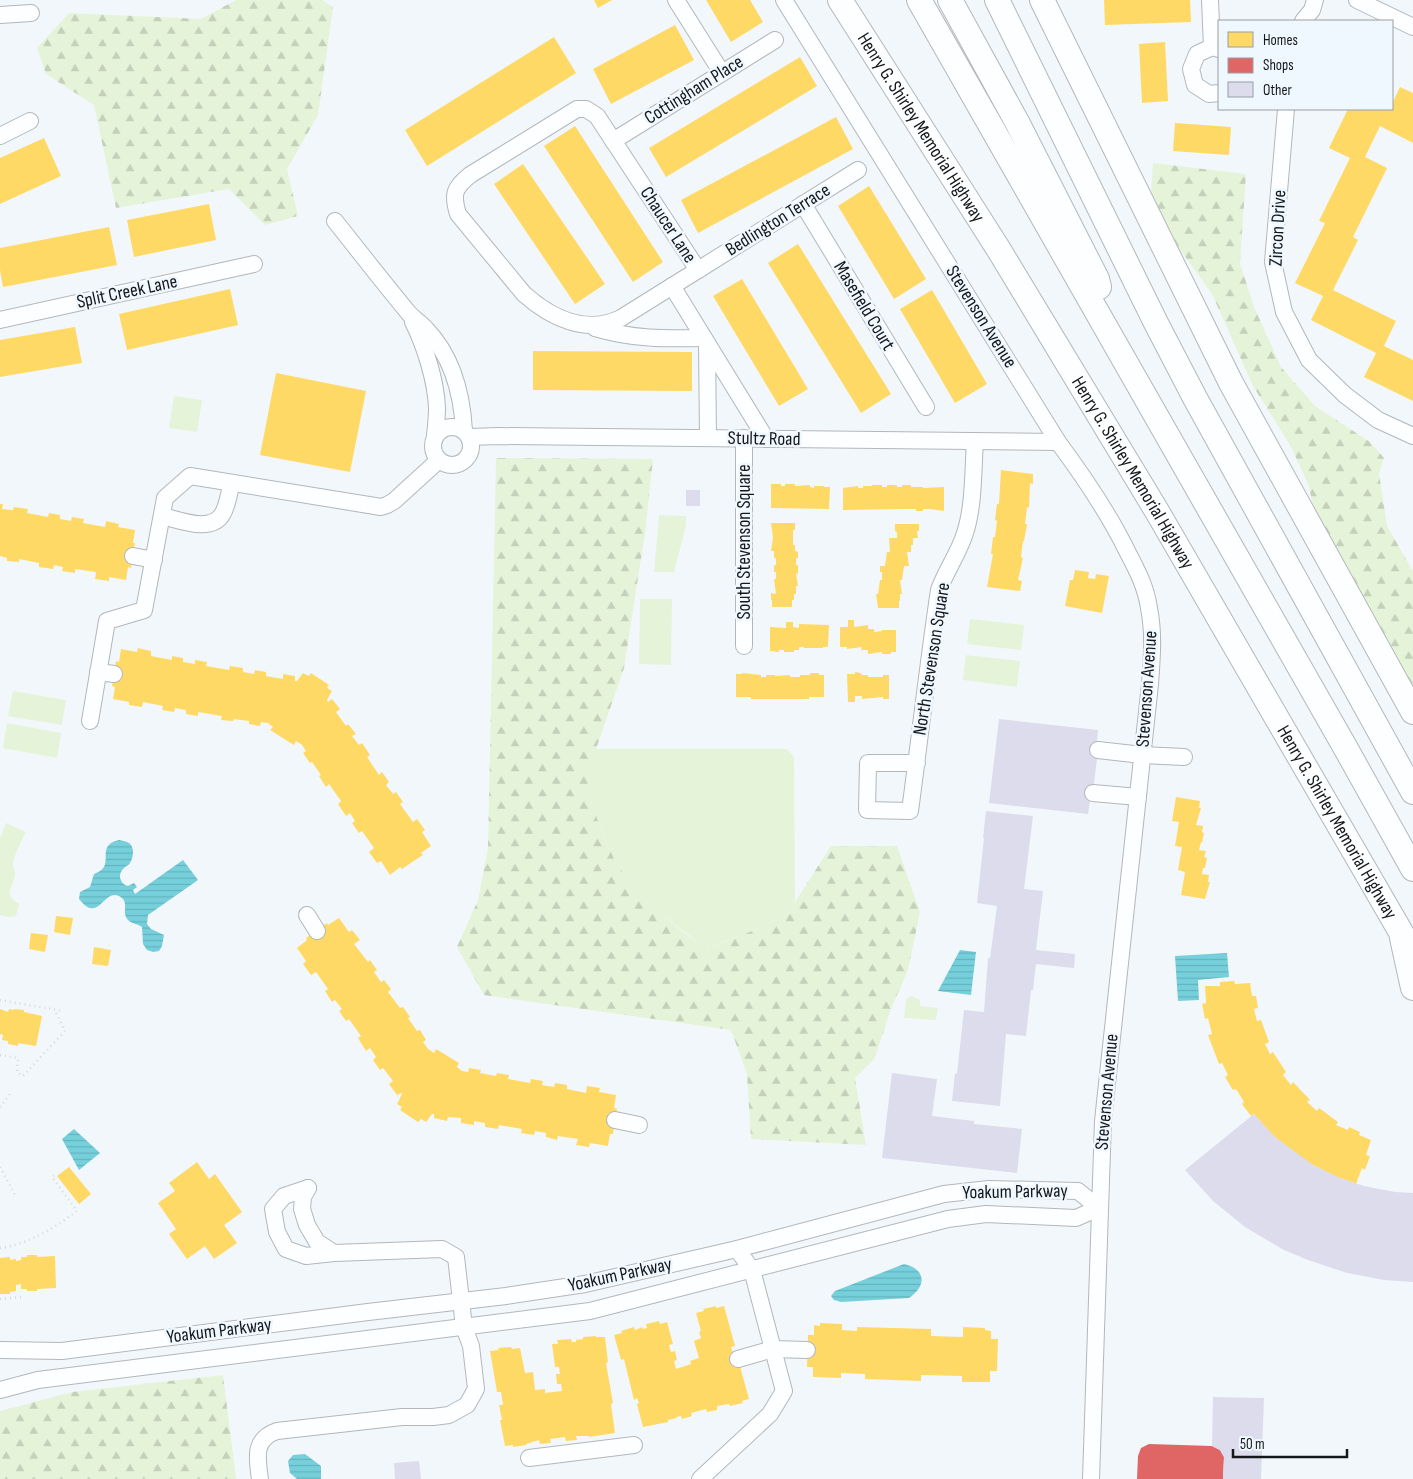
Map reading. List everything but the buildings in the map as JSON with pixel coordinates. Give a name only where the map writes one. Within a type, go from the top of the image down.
[{"type":"highway","name":"Henry G. Shirley Memorial Highway","points":[[840,0],[999,250],[1102,420],[1413,953]]},
{"type":"highway","points":[[919,0],[1121,352],[1413,869]]},
{"type":"highway","points":[[950,0],[1017,122],[1097,279],[1121,352]]},
{"type":"highway","points":[[997,0],[1194,398],[1413,792]]},
{"type":"highway","points":[[1042,0],[1231,383],[1413,712]]},
{"type":"highway","points":[[1400,929],[1413,988]]},
{"type":"street","points":[[676,0],[722,73]]},
{"type":"street","name":"Stevenson Avenue","points":[[784,0],[1058,442],[1088,482],[1119,535],[1141,578],[1149,606],[1152,625],[1152,649],[1103,1121],[1091,1479]]},
{"type":"street","points":[[1210,0],[1216,48],[1197,54],[1191,70],[1195,85],[1208,94],[1218,93]]},
{"type":"street","points":[[1304,20],[1312,10],[1315,0]]},
{"type":"street","points":[[1356,0],[1413,27]]},
{"type":"street","points":[[0,15],[30,13]]},
{"type":"street","name":"Cottingham Place","points":[[613,141],[775,40]]},
{"type":"street","name":"Chaucer Lane","points":[[588,325],[555,316],[524,294],[458,214],[455,198],[455,192],[460,183],[470,175],[577,109],[586,109],[596,116],[698,270],[672,286],[766,439]]},
{"type":"street","name":"Zircon Drive","points":[[1286,110],[1274,262],[1284,312],[1309,360],[1346,395],[1378,420],[1413,436]]},
{"type":"street","points":[[0,136],[30,121]]},
{"type":"street","name":"Bedlington Terrace","points":[[698,270],[858,170]]},
{"type":"street","name":"Masefield Court","points":[[803,204],[926,407]]},
{"type":"street","points":[[334,221],[409,313],[432,335],[449,360],[456,378],[471,450],[464,462],[451,466],[439,460],[432,448],[437,407],[430,368],[423,344],[409,313]]},
{"type":"street","name":"Split Creek Lane","points":[[0,320],[254,264]]},
{"type":"street","points":[[588,325],[609,323],[620,318],[672,286]]},
{"type":"street","points":[[588,325],[612,333],[634,337],[705,340],[708,438]]},
{"type":"street","points":[[435,435],[446,427],[460,427],[467,434]]},
{"type":"street","name":"Stultz Road","points":[[467,434],[1058,442]]},
{"type":"street","name":"South Stevenson Square","points":[[744,438],[744,646]]},
{"type":"street","name":"North Stevenson Square","points":[[917,763],[940,590],[944,576],[961,545],[967,526],[975,441]]},
{"type":"street","points":[[90,721],[106,673],[107,621],[144,610],[165,498],[190,476],[381,507],[394,501],[439,460]]},
{"type":"street","points":[[162,516],[203,525],[213,523],[218,520],[225,510],[232,483]]},
{"type":"street","points":[[133,556],[154,560]]},
{"type":"street","points":[[1098,750],[1184,757]]},
{"type":"street","points":[[1093,793],[1138,797]]},
{"type":"street","points":[[307,915],[316,931]]},
{"type":"street","points":[[615,1120],[638,1125]]},
{"type":"street","points":[[260,1479],[259,1445],[269,1434],[277,1431],[402,1417],[449,1415],[467,1405],[476,1389],[471,1346],[464,1327],[460,1302],[456,1257],[442,1249],[334,1253],[306,1256],[286,1249],[277,1232],[273,1209],[284,1196],[308,1188],[302,1197],[302,1208],[307,1225],[317,1242],[334,1253]]},
{"type":"street","name":"Yoakum Parkway","points":[[0,1350],[62,1351],[460,1302],[585,1284],[737,1249],[944,1194],[989,1189],[1078,1190],[1099,1208],[1076,1218],[986,1214],[948,1219],[590,1311],[38,1380],[0,1390]]},
{"type":"street","points":[[700,1479],[770,1414],[784,1390],[752,1270],[737,1249]]},
{"type":"street","points":[[738,1359],[773,1349],[807,1350]]},
{"type":"street","points":[[529,1458],[634,1445]]},
{"type":"path","points":[[0,1000],[63,1011]]},
{"type":"path","points":[[0,1055],[18,1058],[17,1072],[23,1076],[65,1031],[55,1010]]},
{"type":"path","points":[[0,1107],[10,1094]]},
{"type":"path","points":[[0,1166],[16,1197]]},
{"type":"path","points":[[0,1248],[22,1244],[62,1222],[77,1211],[52,1177],[57,1173]]},
{"type":"path","points":[[0,1299],[21,1297]]},
{"type":"green space","points":[[236,0],[322,0],[333,7],[318,115],[287,169],[298,216],[265,225],[229,189],[116,208],[94,105],[46,74],[37,48],[69,13],[201,19]]},
{"type":"green space","points":[[1153,163],[1246,174],[1240,263],[1254,307],[1281,367],[1315,406],[1370,442],[1384,458],[1379,473],[1387,526],[1413,571],[1413,719],[1327,561],[1308,484],[1290,445],[1253,386],[1212,294],[1150,208]]},
{"type":"green space","points":[[174,396],[202,400],[197,432],[169,428]]},
{"type":"green space","points":[[496,458],[653,459],[645,533],[624,668],[596,749],[587,766],[588,795],[614,859],[635,889],[658,912],[707,948],[760,928],[788,913],[831,846],[897,846],[920,912],[908,970],[890,1011],[875,1058],[855,1078],[866,1145],[751,1139],[747,1074],[731,1030],[484,995],[457,947],[478,900],[488,848]]},
{"type":"green space","points":[[659,515],[686,516],[686,526],[674,572],[654,572]]},
{"type":"green space","points":[[640,599],[672,599],[671,665],[639,664]]},
{"type":"green space","points":[[970,619],[1024,625],[1021,650],[967,644]]},
{"type":"green space","points":[[966,655],[1020,661],[1017,687],[963,680]]},
{"type":"green space","points":[[13,691],[66,700],[62,725],[8,716]]},
{"type":"green space","points":[[7,723],[61,733],[57,758],[3,748]]},
{"type":"green space","points":[[596,749],[787,749],[794,757],[795,902],[788,913],[760,928],[706,948],[658,912],[635,889],[614,859],[588,795],[586,766]]},
{"type":"green space","points":[[6,823],[26,832],[13,861],[15,873],[10,893],[19,904],[16,916],[10,917],[0,915],[0,838]]},
{"type":"green space","points":[[911,996],[920,1000],[920,1006],[938,1008],[936,1020],[904,1018],[906,999]]},
{"type":"green space","points":[[223,1375],[236,1479],[0,1479],[0,1411],[72,1392]]},
{"type":"water","points":[[119,840],[130,844],[133,848],[131,860],[122,870],[120,876],[121,881],[125,885],[128,886],[134,883],[137,887],[133,890],[135,894],[183,860],[198,880],[148,915],[147,924],[151,929],[164,935],[159,951],[147,950],[143,944],[142,927],[127,919],[125,915],[125,902],[122,898],[116,895],[111,896],[97,907],[92,908],[86,906],[79,899],[80,892],[90,887],[94,874],[104,866],[108,847],[111,843]]},
{"type":"water","points":[[960,950],[976,952],[971,995],[938,991]]},
{"type":"water","points":[[1227,953],[1229,977],[1198,980],[1199,1000],[1178,1001],[1175,956]]},
{"type":"water","points":[[74,1129],[100,1153],[79,1170],[62,1139]]},
{"type":"water","points":[[904,1264],[917,1270],[921,1278],[919,1288],[909,1298],[841,1302],[834,1300],[831,1296],[835,1291]]},
{"type":"water","points":[[305,1454],[321,1466],[321,1479],[297,1479],[290,1473],[288,1461],[293,1455]]}]
